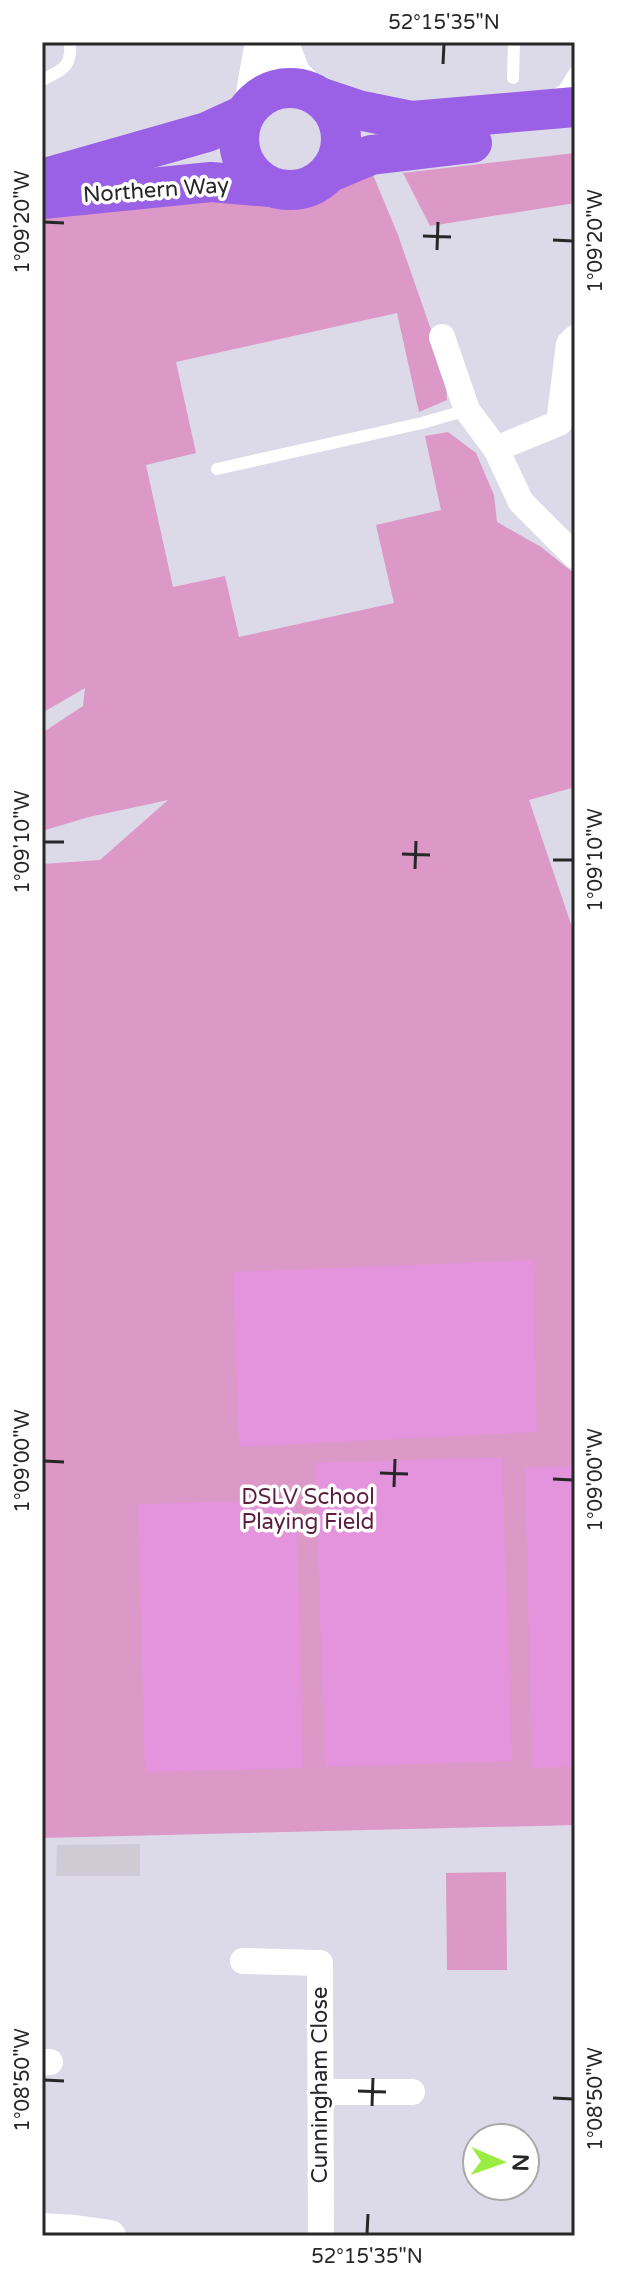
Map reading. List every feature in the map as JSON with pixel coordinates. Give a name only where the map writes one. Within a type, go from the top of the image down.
[{"type":"main road","points":[[263,42],[248,110],[239,131],[239,148],[246,166],[257,179],[270,187],[299,190],[312,186],[330,172],[371,155],[575,131]]},
{"type":"main road","points":[[280,42],[293,75],[332,109],[339,123],[342,139],[339,157],[330,172]]},
{"type":"main road","points":[[248,110],[264,94],[282,88],[298,88],[358,110],[412,121],[575,107]]},
{"type":"main road","name":"Northern Way","points":[[42,179],[207,132],[248,110]]},
{"type":"main road","name":"Northern Way","points":[[42,199],[211,182],[270,187]]},
{"type":"street","points":[[442,337],[467,410],[496,449],[521,502],[575,556]]},
{"type":"street","points":[[496,449],[567,432],[569,344],[575,338]]},
{"type":"street","name":"Cunningham Close","points":[[243,1961],[320,1963],[321,2236]]},
{"type":"street","points":[[321,2092],[412,2092]]},
{"type":"street","points":[[42,2229],[110,2236]]},
{"type":"lane","points":[[42,80],[64,69],[71,58],[70,42]]},
{"type":"lane","points":[[513,78],[514,42]]},
{"type":"lane","points":[[482,116],[553,96],[564,90],[575,72]]},
{"type":"lane","points":[[217,469],[467,410]]},
{"type":"green space","points":[[575,153],[575,203],[430,226],[403,173]]},
{"type":"green space","name":"DSLV School Playing Field","points":[[373,175],[398,235],[445,370],[447,400],[419,412],[397,313],[176,362],[196,453],[146,465],[173,587],[225,576],[239,637],[394,603],[376,525],[441,510],[425,436],[448,432],[476,453],[494,495],[497,522],[541,547],[575,574],[575,787],[529,800],[575,936],[575,1825],[42,1838],[42,864],[100,860],[168,800],[42,831],[42,733],[83,706],[85,688],[42,713],[42,214],[226,195],[257,199],[307,199]]},
{"type":"green space","points":[[506,1872],[507,1970],[447,1970],[446,1873]]},
{"type":"shaded area","points":[[533,1260],[537,1432],[239,1447],[233,1272]]},
{"type":"shaded area","points":[[502,1457],[512,1761],[325,1767],[315,1463]]},
{"type":"shaded area","points":[[575,1466],[575,1767],[532,1768],[525,1468]]},
{"type":"shaded area","points":[[296,1500],[303,1768],[145,1772],[138,1504]]},
{"type":"shaded area","points":[[140,1844],[140,1876],[56,1876],[57,1845]]}]
